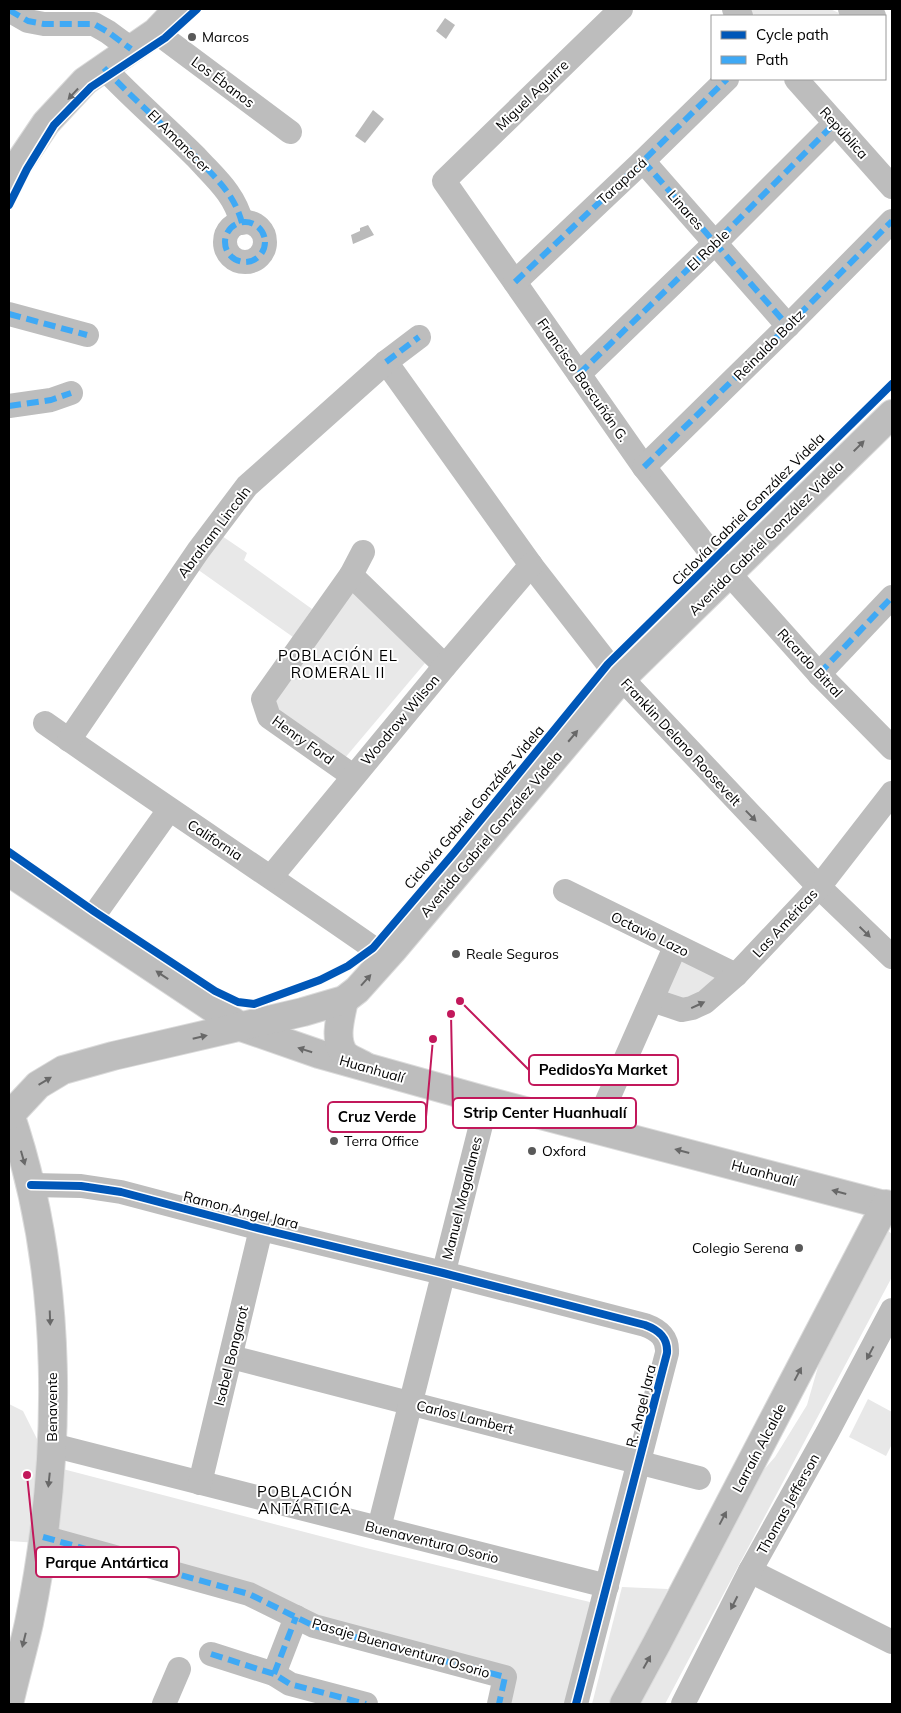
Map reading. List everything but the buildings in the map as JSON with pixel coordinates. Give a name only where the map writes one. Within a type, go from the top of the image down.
[{"type":"main road","points":[[9,182],[17,166],[46,123],[85,81],[156,32],[178,9]]},
{"type":"main road","name":"Avenida Gabriel González Videla","points":[[9,1114],[38,1085],[63,1070],[113,1056],[241,1028],[344,1000],[357,990],[621,679],[891,418]]},
{"type":"main road","name":"Huanhualí","points":[[9,872],[241,1028],[288,1045],[487,1102],[890,1201]]},
{"type":"main road","points":[[344,1000],[338,1038],[343,1053],[364,1066]]},
{"type":"main road","name":"Benavente","points":[[9,1114],[20,1186],[49,1297],[53,1385],[52,1445],[43,1537],[29,1624],[9,1704]]},
{"type":"main road","name":"Larraín Alcalde","points":[[624,1704],[890,1201]]},
{"type":"street","name":"Miguel Aguirre","points":[[444,181],[620,9]]},
{"type":"street","points":[[850,9],[871,15]]},
{"type":"street","points":[[9,10],[28,21],[44,24],[94,24],[131,49]]},
{"type":"street","name":"Los Ébanos","points":[[156,32],[290,132]]},
{"type":"street","name":"El Amanecer","points":[[104,68],[168,128],[227,188],[238,209],[242,222]]},
{"type":"street","name":"Tarapacá","points":[[515,282],[726,80]]},
{"type":"street","name":"República","points":[[797,80],[892,187]]},
{"type":"street","name":"El Roble","points":[[579,374],[835,124]]},
{"type":"street","name":"Linares","points":[[643,161],[788,326]]},
{"type":"street","name":"Francisco Bascuñán G.","points":[[444,181],[644,467],[730,574]]},
{"type":"street","name":"Reinaldo Boltz","points":[[644,467],[892,221]]},
{"type":"street","points":[[9,314],[87,335]]},
{"type":"street","name":"Abraham Lincoln","points":[[69,740],[198,551],[247,486],[386,362],[419,337]]},
{"type":"street","name":"Franklin Delano Roosevelt","points":[[386,362],[531,565],[621,679],[819,887],[892,957]]},
{"type":"street","points":[[9,406],[51,400],[71,393]]},
{"type":"street","name":"Henry Ford","points":[[353,776],[269,717],[263,698],[351,575],[363,552]]},
{"type":"street","name":"Woodrow Wilson","points":[[271,877],[444,666],[531,565]]},
{"type":"street","name":"Ricardo Bitral","points":[[730,574],[819,674],[892,748]]},
{"type":"street","points":[[351,575],[444,666]]},
{"type":"street","points":[[819,674],[892,597]]},
{"type":"street","name":"California","points":[[45,723],[169,810],[271,877],[373,948],[385,959]]},
{"type":"street","name":"Las Américas","points":[[652,1000],[682,1010],[705,1002],[736,975],[819,887],[892,793]]},
{"type":"street","points":[[87,925],[169,810]]},
{"type":"street","name":"Octavio Lazo","points":[[565,892],[736,975]]},
{"type":"street","points":[[594,1128],[675,947]]},
{"type":"street","name":"Manuel Magallanes","points":[[379,1528],[487,1102]]},
{"type":"street","name":"Ramon Angel Jara","points":[[20,1186],[60,1185],[100,1188],[443,1273]]},
{"type":"street","name":"Isabel Bongarot","points":[[200,1483],[261,1229]]},
{"type":"street","name":"R. Angel Jara","points":[[443,1273],[645,1325],[659,1332],[666,1342],[667,1353],[640,1462],[576,1704]]},
{"type":"street","name":"Thomas Jefferson","points":[[688,1702],[750,1571],[827,1433],[892,1310]]},
{"type":"street","name":"Carlos Lambert","points":[[231,1356],[699,1478]]},
{"type":"street","name":"Buenaventura Osorio","points":[[52,1445],[607,1586]]},
{"type":"street","name":"Pasaje Buenaventura Osorio","points":[[43,1537],[249,1594],[314,1626],[505,1677],[499,1704]]},
{"type":"street","points":[[750,1571],[892,1642]]},
{"type":"street","points":[[274,1674],[296,1617]]},
{"type":"street","points":[[211,1654],[274,1674],[290,1684],[366,1704]]},
{"type":"street","points":[[164,1704],[179,1669]]},
{"type":"shaded area","points":[[748,9],[830,9],[844,15],[754,15]]},
{"type":"shaded area","points":[[445,18],[455,25],[446,39],[436,31]]},
{"type":"shaded area","points":[[373,110],[384,119],[365,143],[355,136]]},
{"type":"shaded area","points":[[368,225],[374,235],[353,244],[351,235]]},
{"type":"shaded area","points":[[222,536],[247,553],[244,560],[312,609],[293,637],[197,569]]},
{"type":"shaded area","points":[[357,592],[425,663],[344,759],[277,711],[274,700],[350,593]]},
{"type":"shaded area","points":[[684,955],[721,974],[683,1004],[661,996]]},
{"type":"shaded area","points":[[888,1231],[892,1234],[892,1277],[665,1704],[636,1704],[752,1483],[775,1457],[807,1405],[822,1353]]},
{"type":"shaded area","points":[[868,1399],[892,1412],[892,1444],[886,1456],[849,1437]]},
{"type":"shaded area","points":[[9,1404],[23,1411],[47,1459],[38,1543],[9,1541]]},
{"type":"shaded area","points":[[59,1468],[366,1548],[594,1603],[568,1704],[507,1704],[505,1668],[351,1627],[56,1532]]},
{"type":"shaded area","points":[[622,1587],[668,1589],[611,1704],[592,1704]]},
{"type":"marked path","points":[[9,10],[28,21],[44,24],[94,24],[131,49]]},
{"type":"marked path","points":[[104,68],[196,157],[217,180],[234,203],[242,223]]},
{"type":"marked path","points":[[515,282],[726,80]]},
{"type":"marked path","points":[[579,374],[715,243],[835,123]]},
{"type":"marked path","points":[[643,161],[788,326]]},
{"type":"marked path","points":[[644,467],[892,221]]},
{"type":"marked path","points":[[241,222],[249,222],[256,225],[262,231],[265,242],[262,253],[256,259],[249,262],[241,262],[234,259],[228,253],[225,246],[225,238],[228,231],[234,225],[241,222]]},
{"type":"marked path","points":[[9,314],[87,335]]},
{"type":"marked path","points":[[386,362],[419,337]]},
{"type":"marked path","points":[[9,406],[51,400],[71,393]]},
{"type":"marked path","points":[[819,674],[892,597]]},
{"type":"marked path","points":[[43,1537],[249,1594],[314,1626],[505,1677],[499,1704]]},
{"type":"marked path","points":[[274,1674],[296,1617]]},
{"type":"marked path","points":[[211,1654],[274,1674],[290,1684],[366,1704]]},
{"type":"cycle path","points":[[9,205],[27,169],[54,125],[91,87],[165,38],[197,9]]},
{"type":"cycle path","name":"Ciclovía Gabriel González Videla","points":[[9,852],[95,912],[215,991],[238,1002],[254,1004],[320,980],[348,966],[373,948],[453,854],[608,664],[892,384]]},
{"type":"cycle path","points":[[31,1185],[81,1186],[121,1192],[645,1325],[662,1335],[666,1343],[667,1353],[576,1704]]},
{"type":"place","name":"Marcos","points":[[192,37]]},
{"type":"place","name":"Reale Seguros","points":[[456,954]]},
{"type":"place","name":"PedidosYa Market","points":[[460,1001]]},
{"type":"place","name":"Strip Center Huanhualí","points":[[451,1014]]},
{"type":"place","name":"Cruz Verde","points":[[433,1039]]},
{"type":"place","name":"Terra Office","points":[[334,1141]]},
{"type":"place","name":"Oxford","points":[[532,1151]]},
{"type":"place","name":"Colegio Serena","points":[[799,1248]]},
{"type":"place","name":"Parque Antártica","points":[[27,1475]]},
{"type":"district","name":"POBLACIÓN EL ROMERAL II","points":[[338,664]]},
{"type":"district","name":"POBLACIÓN ANTÁRTICA","points":[[305,1500]]}]
